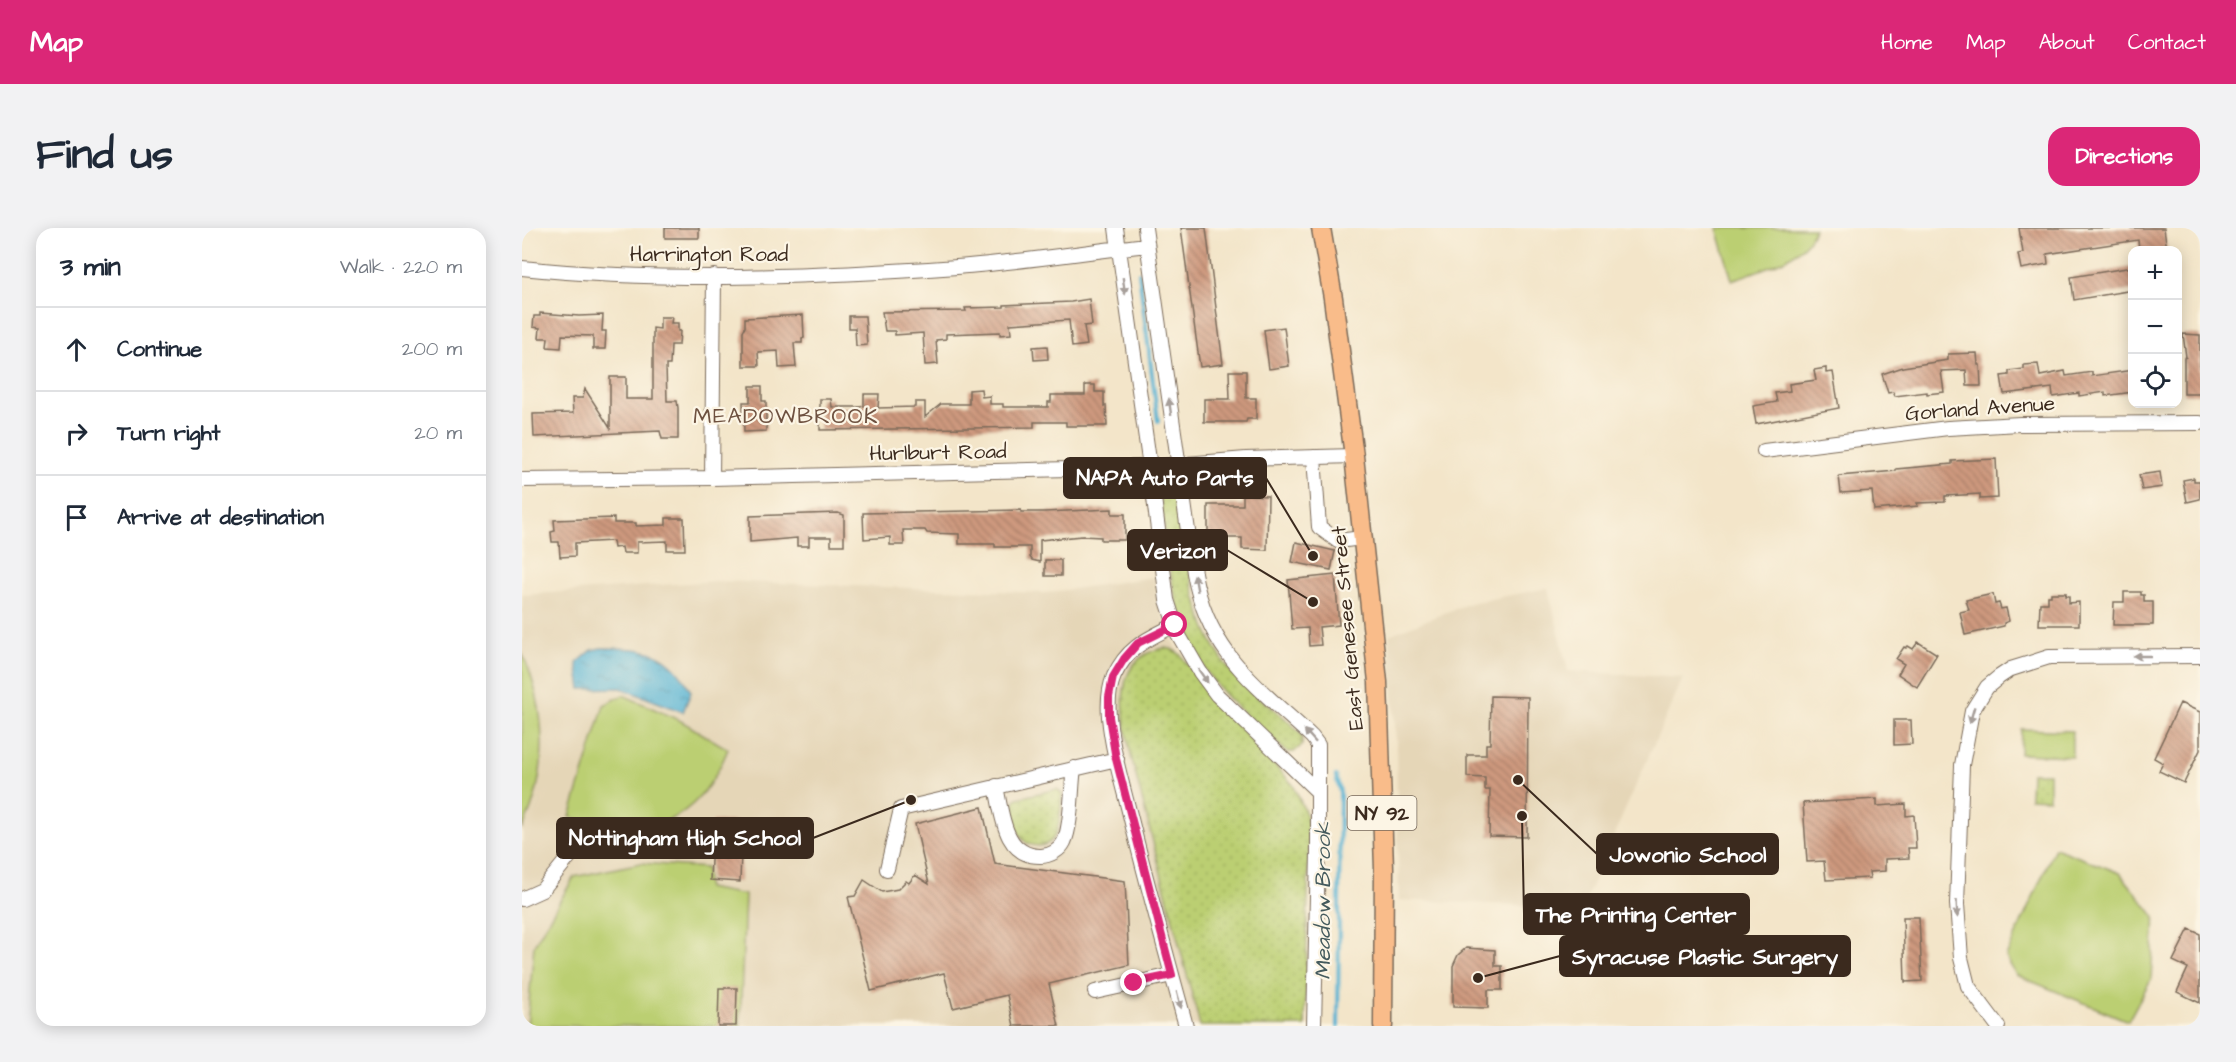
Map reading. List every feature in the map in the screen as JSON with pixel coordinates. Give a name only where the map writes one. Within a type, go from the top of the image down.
[{"type":"main road","name":"East Genesee Street","points":[[1321,228],[1333,298],[1354,456],[1378,682],[1384,869],[1383,1026]]},
{"type":"street","points":[[1116,228],[1165,591],[1175,625],[1200,672],[1217,695],[1317,791]]},
{"type":"street","points":[[1145,228],[1198,592],[1204,612],[1221,646],[1241,672],[1318,745],[1314,1026]]},
{"type":"street","name":"Harrington Road","points":[[522,268],[592,275],[714,276],[830,273],[959,267],[1147,245]]},
{"type":"street","points":[[712,478],[714,276]]},
{"type":"street","name":"Gorland Avenue","points":[[1764,451],[1948,428],[2020,424],[2200,423]]},
{"type":"street","name":"Hurlburt Road","points":[[522,480],[712,478],[1150,467],[1246,459],[1354,456]]},
{"type":"street","points":[[1314,457],[1319,527],[1338,541],[1362,538]]},
{"type":"street","points":[[1175,625],[1138,643],[1124,659],[1113,677],[1109,697],[1109,717],[1116,759],[1186,1026]]},
{"type":"street","points":[[1998,1026],[1968,987],[1961,958],[1956,904],[1962,765],[1971,711],[1987,687],[1999,677],[2011,669],[2049,657],[2200,656]]},
{"type":"street","points":[[887,869],[901,808],[1116,759]]},
{"type":"street","points":[[996,786],[1004,825],[1012,843],[1026,855],[1047,856],[1058,850],[1064,843],[1074,768]]},
{"type":"street","points":[[522,899],[542,890],[578,846],[593,841],[700,846]]},
{"type":"street","points":[[1095,992],[1172,975]]},
{"type":"shaded area","points":[[1154,577],[1166,630],[1180,654],[1208,692],[1293,785],[1307,816],[1309,844],[1305,1026],[522,1026],[522,595],[717,581],[1046,593]]},
{"type":"shaded area","points":[[1548,588],[1568,671],[1683,678],[1582,908],[1399,900],[1396,742],[1389,635],[1470,603]]},
{"type":"green space","points":[[1717,228],[1814,228],[1810,239],[1792,255],[1768,267],[1732,280]]},
{"type":"green space","points":[[1171,485],[1176,489],[1193,586],[1208,633],[1219,655],[1234,675],[1286,719],[1302,736],[1302,745],[1294,752],[1287,752],[1233,704],[1214,682],[1194,651],[1178,608],[1166,541],[1160,495],[1163,487]]},
{"type":"green space","points":[[1164,648],[1180,654],[1208,692],[1293,785],[1307,816],[1309,844],[1305,1026],[1200,1026],[1131,756],[1123,707],[1127,676],[1135,664],[1146,654]]},
{"type":"green space","points":[[522,653],[536,696],[542,741],[537,786],[522,829]]},
{"type":"green space","points":[[623,695],[681,721],[728,749],[701,796],[684,811],[666,821],[645,827],[622,828],[570,817],[604,705]]},
{"type":"green space","points":[[2021,729],[2072,731],[2072,756],[2020,754]]},
{"type":"green space","points":[[2031,773],[2049,773],[2049,799],[2030,798]]},
{"type":"green space","points":[[1057,789],[1062,794],[1056,833],[1046,844],[1031,845],[1022,839],[1016,827],[1014,801],[1018,798]]},
{"type":"green space","points":[[2055,848],[2120,873],[2155,917],[2151,979],[2128,1021],[2016,975],[2006,957]]},
{"type":"green space","points":[[641,863],[706,868],[707,888],[745,895],[740,1026],[527,1026],[534,945],[574,877]]},
{"type":"water","points":[[601,648],[643,651],[665,659],[683,678],[691,692],[683,712],[621,688],[581,689],[577,663],[592,650]]},
{"type":"building","points":[[665,228],[699,228],[699,238],[665,238]]},
{"type":"building","points":[[1181,228],[1206,228],[1223,364],[1200,367]]},
{"type":"building","points":[[2019,228],[2164,228],[2166,246],[2139,246],[2138,240],[2047,254],[2048,264],[2021,269],[2018,254],[2023,253]]},
{"type":"building","points":[[2128,268],[2128,291],[2074,300],[2071,277]]},
{"type":"building","points":[[1089,299],[1092,325],[1084,326],[1087,345],[1072,347],[1069,320],[1010,324],[1011,334],[1000,335],[1000,332],[946,334],[946,339],[936,340],[938,364],[925,365],[923,333],[895,335],[895,331],[885,331],[882,312],[966,311],[965,308],[1004,307],[1004,305]]},
{"type":"building","points":[[540,313],[603,315],[602,331],[606,331],[605,349],[593,349],[593,336],[562,335],[561,348],[547,347],[548,338],[539,338],[540,328],[533,327],[534,316],[540,316]]},
{"type":"building","points":[[803,315],[804,338],[802,338],[802,343],[794,343],[796,367],[779,368],[778,351],[758,352],[759,366],[743,366],[745,318]]},
{"type":"building","points":[[849,316],[865,316],[867,345],[856,346],[855,328],[849,328]]},
{"type":"building","points":[[660,317],[672,317],[671,323],[678,323],[678,331],[680,331],[679,345],[671,345],[670,365],[666,365],[667,401],[677,401],[678,439],[662,439],[660,431],[534,437],[533,414],[573,413],[572,398],[583,398],[585,389],[610,428],[610,377],[626,377],[626,399],[653,399],[653,328],[660,329]]},
{"type":"building","points":[[1284,327],[1289,366],[1269,369],[1264,330]]},
{"type":"building","points":[[2183,334],[2200,335],[2200,394],[2184,394],[2184,358],[2186,357]]},
{"type":"building","points":[[1047,346],[1048,359],[1034,360],[1033,347]]},
{"type":"building","points":[[1977,353],[1981,386],[1967,386],[1966,370],[1941,371],[1944,392],[1895,396],[1893,392],[1888,393],[1882,374],[1903,367],[1948,360],[1948,354]]},
{"type":"building","points":[[2038,364],[2040,376],[2065,371],[2066,376],[2092,372],[2092,376],[2128,371],[2128,393],[2105,396],[2105,392],[2079,396],[2079,393],[2053,397],[2052,388],[2004,394],[2001,376],[2009,375],[2009,371],[2024,369],[2024,365]]},
{"type":"building","points":[[1826,368],[1826,373],[1833,372],[1839,408],[1756,424],[1753,406],[1777,402],[1775,393],[1790,391],[1789,384],[1816,380],[1814,370]]},
{"type":"building","points":[[1229,371],[1246,371],[1246,398],[1256,398],[1256,419],[1247,419],[1246,422],[1204,422],[1204,399],[1230,399]]},
{"type":"building","points":[[1085,385],[1095,385],[1095,392],[1104,392],[1107,426],[1066,426],[1066,422],[1034,422],[1034,427],[820,430],[820,399],[831,399],[832,407],[860,407],[864,406],[864,394],[879,394],[878,408],[915,407],[915,402],[925,402],[925,417],[941,404],[969,404],[969,390],[981,389],[982,397],[990,396],[990,404],[1003,404],[1003,407],[1048,407],[1051,395],[1085,395]]},
{"type":"building","points":[[750,386],[762,386],[762,401],[766,401],[766,431],[744,432],[743,402],[750,402]]},
{"type":"building","points":[[1996,459],[1998,498],[1980,499],[1980,494],[1945,496],[1945,502],[1917,503],[1918,506],[1874,510],[1872,491],[1841,493],[1839,476],[1952,464],[1952,461]]},
{"type":"building","points":[[2160,472],[2162,487],[2142,490],[2139,475]]},
{"type":"building","points":[[2194,478],[2194,481],[2200,481],[2200,499],[2187,502],[2183,480]]},
{"type":"building","points":[[1243,495],[1268,496],[1267,550],[1242,549],[1242,538],[1208,538],[1208,505],[1243,505]]},
{"type":"building","points":[[1112,509],[1112,514],[1125,514],[1125,540],[1101,540],[1101,537],[1082,536],[1040,540],[1040,562],[1030,557],[1030,547],[959,544],[959,534],[903,530],[904,545],[890,545],[890,537],[864,539],[863,513],[1021,510],[1021,512],[1044,512]]},
{"type":"building","points":[[838,513],[844,515],[844,545],[831,545],[831,537],[809,537],[809,546],[797,546],[797,538],[750,542],[750,516]]},
{"type":"building","points":[[614,518],[614,523],[636,523],[636,526],[666,525],[666,518],[684,518],[685,550],[667,550],[667,541],[637,542],[637,553],[623,553],[622,547],[614,548],[613,541],[575,543],[575,556],[560,557],[559,542],[552,542],[551,532],[555,531],[554,520]]},
{"type":"building","points":[[1296,542],[1335,551],[1331,570],[1292,562]]},
{"type":"building","points":[[1045,560],[1061,560],[1061,576],[1045,576]]},
{"type":"building","points":[[1335,575],[1339,625],[1319,627],[1321,645],[1309,646],[1308,628],[1292,629],[1288,580]]},
{"type":"building","points":[[2124,592],[2141,592],[2141,595],[2144,595],[2144,602],[2153,602],[2153,625],[2113,625],[2114,602],[2124,602]]},
{"type":"building","points":[[2051,593],[2066,593],[2065,596],[2069,596],[2069,603],[2079,602],[2079,625],[2039,625],[2040,603],[2048,603],[2048,596],[2051,596]]},
{"type":"building","points":[[1993,594],[1995,604],[1999,603],[2001,609],[2006,608],[2009,621],[2004,623],[2004,626],[1965,635],[1960,612],[1969,610],[1966,600]]},
{"type":"building","points":[[1918,642],[1937,654],[1917,687],[1898,674],[1904,664],[1896,659],[1904,647],[1908,646],[1913,649]]},
{"type":"building","points":[[1491,696],[1528,697],[1527,837],[1489,836],[1490,790],[1485,790],[1485,778],[1467,777],[1467,755],[1486,755],[1486,744],[1490,744]]},
{"type":"building","points":[[2180,703],[2200,712],[2200,750],[2184,783],[2159,771],[2163,763],[2154,758]]},
{"type":"building","points":[[1894,720],[1911,720],[1912,744],[1894,745]]},
{"type":"building","points":[[1877,799],[1877,806],[1906,804],[1906,816],[1914,815],[1916,848],[1908,848],[1909,858],[1885,859],[1885,871],[1869,872],[1870,878],[1826,880],[1824,861],[1807,862],[1803,803]]},
{"type":"building","points":[[982,807],[995,864],[1125,881],[1129,965],[1049,984],[1059,1026],[1014,1026],[1007,995],[953,1008],[944,973],[871,991],[848,897],[855,896],[864,880],[882,892],[898,889],[906,881],[909,883],[915,875],[929,884],[915,824]]},
{"type":"building","points":[[713,821],[742,822],[740,882],[710,880]]},
{"type":"building","points":[[1903,917],[1919,917],[1922,981],[1905,982]]},
{"type":"building","points":[[2189,929],[2200,934],[2200,1003],[2177,992],[2188,968],[2173,961]]},
{"type":"building","points":[[1466,948],[1495,950],[1495,966],[1502,966],[1502,990],[1488,990],[1488,1008],[1453,1007],[1453,966],[1458,955]]},
{"type":"building","points":[[719,988],[737,988],[736,1026],[718,1026]]},
{"type":"waterway","name":"Meadow Brook","points":[[1139,273],[1158,421]]},
{"type":"waterway","name":"Meadow Brook","points":[[1336,776],[1340,792],[1338,1026]]},
{"type":"place","name":"NAPA Auto Parts","points":[[1313,556]]},
{"type":"place","name":"Verizon","points":[[1313,602]]},
{"type":"place","name":"Jowonio School","points":[[1518,780]]},
{"type":"place","name":"Nottingham High School","points":[[911,800]]},
{"type":"place","name":"The Printing Center","points":[[1522,816]]},
{"type":"place","name":"Syracuse Plastic Surgery","points":[[1478,978]]},
{"type":"district","name":"MEADOWBROOK","points":[[786,415]]},
{"type":"route","points":[[1134,983],[1172,975],[1116,759],[1109,717],[1109,697],[1113,677],[1124,659],[1138,643],[1175,625]]}]
